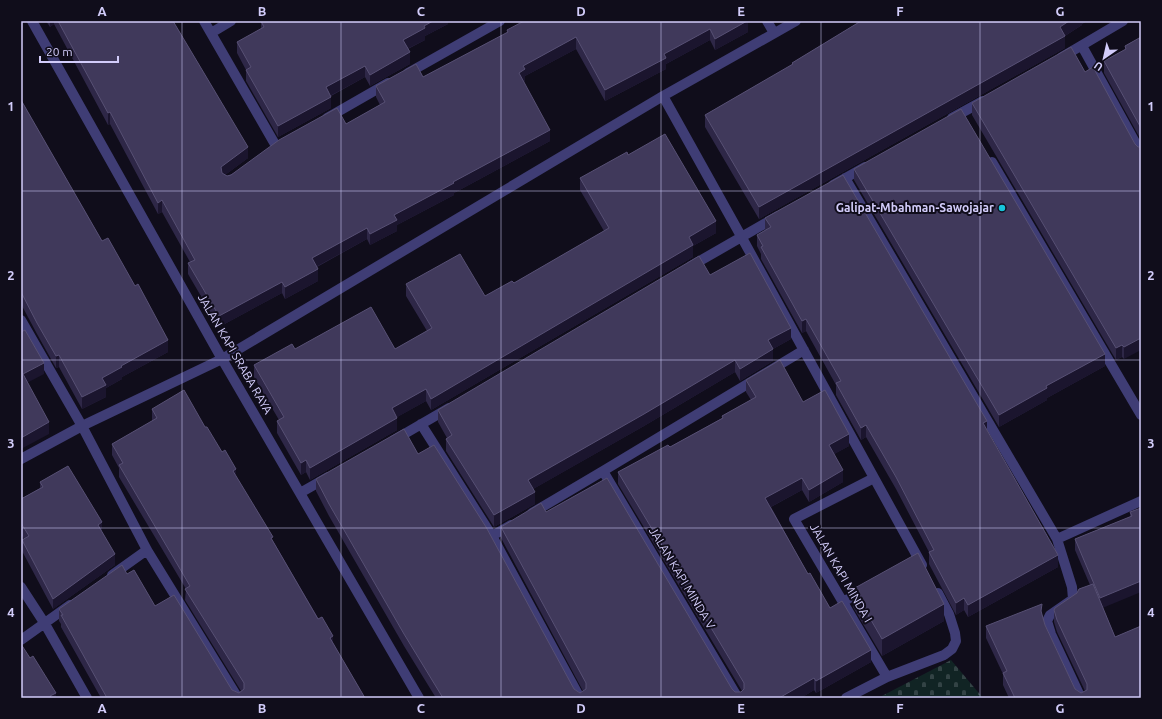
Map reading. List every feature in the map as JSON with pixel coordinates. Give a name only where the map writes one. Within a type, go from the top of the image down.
[{"type":"street","name":"JALAN KAPI SRABA RAYA","points":[[32,21],[222,359],[419,698]]},
{"type":"street","points":[[204,21],[277,146]]},
{"type":"street","points":[[211,33],[231,21]]},
{"type":"street","points":[[317,123],[500,21]]},
{"type":"street","points":[[767,21],[774,33]]},
{"type":"street","points":[[21,459],[82,426],[222,359],[662,96],[796,21]]},
{"type":"street","points":[[1055,61],[1123,21]]},
{"type":"street","points":[[1082,46],[1141,153]]},
{"type":"street","points":[[662,96],[874,478],[914,559],[930,579],[950,614],[956,641],[952,649],[944,655],[887,677],[846,698]]},
{"type":"street","points":[[942,124],[965,116],[989,98]]},
{"type":"street","points":[[987,154],[1141,415]]},
{"type":"street","points":[[824,190],[872,163]]},
{"type":"street","points":[[845,178],[1058,539],[1072,586],[1073,599],[1050,615],[1047,621],[1051,634],[1081,698]]},
{"type":"street","points":[[680,272],[790,209]]},
{"type":"street","points":[[21,320],[82,426],[147,550],[238,698]]},
{"type":"street","points":[[492,536],[604,471],[804,350]]},
{"type":"street","points":[[388,443],[455,404]]},
{"type":"street","points":[[421,424],[492,536],[580,698]]},
{"type":"street","name":"JALAN KAPI MINDA V","points":[[604,471],[738,698]]},
{"type":"street","points":[[300,493],[335,473]]},
{"type":"street","name":"JALAN KAPI MINDA I","points":[[874,478],[794,519],[887,677]]},
{"type":"street","points":[[1058,539],[1141,500]]},
{"type":"street","points":[[102,582],[147,550]]},
{"type":"street","points":[[843,602],[877,582]]},
{"type":"street","points":[[21,587],[45,624],[86,698]]},
{"type":"street","points":[[21,640],[77,601]]},
{"type":"green space","points":[[951,660],[983,698],[878,698]]},
{"type":"building","points":[[58,21],[173,21],[248,147],[221,167],[222,173],[227,176],[231,175],[279,140],[337,108],[346,124],[385,102],[376,86],[416,64],[423,77],[508,32],[507,30],[524,21],[747,21],[715,39],[710,29],[664,54],[666,58],[605,90],[576,37],[523,66],[525,69],[519,73],[550,130],[394,215],[397,220],[370,234],[367,228],[312,258],[318,269],[285,287],[282,282],[219,316],[188,263],[195,260],[162,200],[158,203],[110,112],[108,113]]},
{"type":"building","points":[[261,21],[433,21],[424,26],[425,28],[403,40],[410,52],[370,75],[365,66],[326,87],[331,97],[278,126],[246,70],[251,67],[237,42],[264,27]]},
{"type":"building","points":[[861,21],[1069,21],[1060,27],[1065,36],[759,207],[705,115],[793,64],[792,63]]},
{"type":"building","points":[[1141,37],[1141,128],[1104,61],[1126,49],[1125,46]]},
{"type":"building","points":[[1071,47],[1085,72],[1093,67],[1135,144],[1138,147],[1141,147],[1141,338],[1124,347],[1122,345],[1116,348],[972,103]]},
{"type":"building","points":[[21,100],[102,241],[108,238],[135,286],[138,284],[168,340],[102,378],[106,385],[82,397],[59,355],[56,356],[21,292]]},
{"type":"building","points":[[961,109],[1105,354],[1046,386],[1047,388],[999,415],[854,169]]},
{"type":"building","points":[[665,134],[716,221],[689,237],[693,245],[431,399],[426,389],[392,408],[397,418],[310,468],[306,460],[301,463],[277,421],[284,417],[254,365],[292,344],[295,349],[371,307],[395,349],[432,328],[406,284],[460,254],[485,296],[512,281],[514,283],[609,228],[580,178],[627,152],[628,155]]},
{"type":"building","points":[[843,175],[987,421],[983,423],[1058,555],[968,605],[964,598],[956,603],[929,552],[934,550],[896,477],[866,425],[861,428],[836,383],[841,381],[806,319],[802,321],[761,247],[763,246],[757,235],[771,227],[765,218]]},
{"type":"building","points":[[750,253],[791,328],[768,340],[773,349],[740,369],[735,360],[528,480],[535,492],[494,515],[446,439],[452,435],[438,410],[699,256],[710,275]]},
{"type":"building","points":[[25,330],[44,363],[23,374],[49,422],[21,438],[21,332]]},
{"type":"building","points":[[780,360],[803,402],[825,390],[849,434],[829,445],[843,470],[809,490],[802,478],[765,498],[808,574],[810,573],[830,608],[842,601],[871,650],[816,681],[814,678],[779,698],[443,698],[404,634],[316,479],[404,429],[418,454],[434,445],[486,527],[574,689],[580,693],[586,689],[586,683],[501,527],[541,503],[546,512],[607,478],[732,689],[735,692],[741,692],[744,689],[744,683],[618,472],[668,445],[670,447],[723,418],[722,416],[756,397],[746,380]]},
{"type":"building","points":[[184,390],[205,427],[207,427],[222,452],[225,450],[236,469],[233,471],[273,537],[271,538],[318,619],[322,617],[333,636],[330,638],[365,698],[107,698],[59,609],[122,565],[127,574],[134,570],[155,606],[174,595],[232,690],[239,693],[244,689],[244,683],[185,589],[190,586],[119,465],[123,463],[112,444],[157,418],[152,409]]},
{"type":"building","points":[[68,466],[102,522],[98,525],[115,554],[53,599],[22,540],[29,536],[21,523],[21,499],[43,487],[40,482]]},
{"type":"building","points":[[1141,508],[1141,581],[1100,598],[1075,539],[1132,516],[1130,512]]},
{"type":"building","points":[[918,553],[944,604],[882,639],[853,589]]},
{"type":"building","points":[[1093,584],[1115,637],[1141,626],[1141,698],[1015,698],[1003,673],[1007,671],[986,626],[1042,604],[1041,611],[1045,625],[1075,689],[1081,693],[1087,690],[1087,684],[1057,620],[1054,610],[1077,593],[1079,589]]},
{"type":"building","points":[[21,644],[30,658],[33,656],[56,693],[50,696],[51,698],[21,698]]},
{"type":"place","name":"Galipat-Mbahman-Sawojajar","points":[[1002,208]]}]
